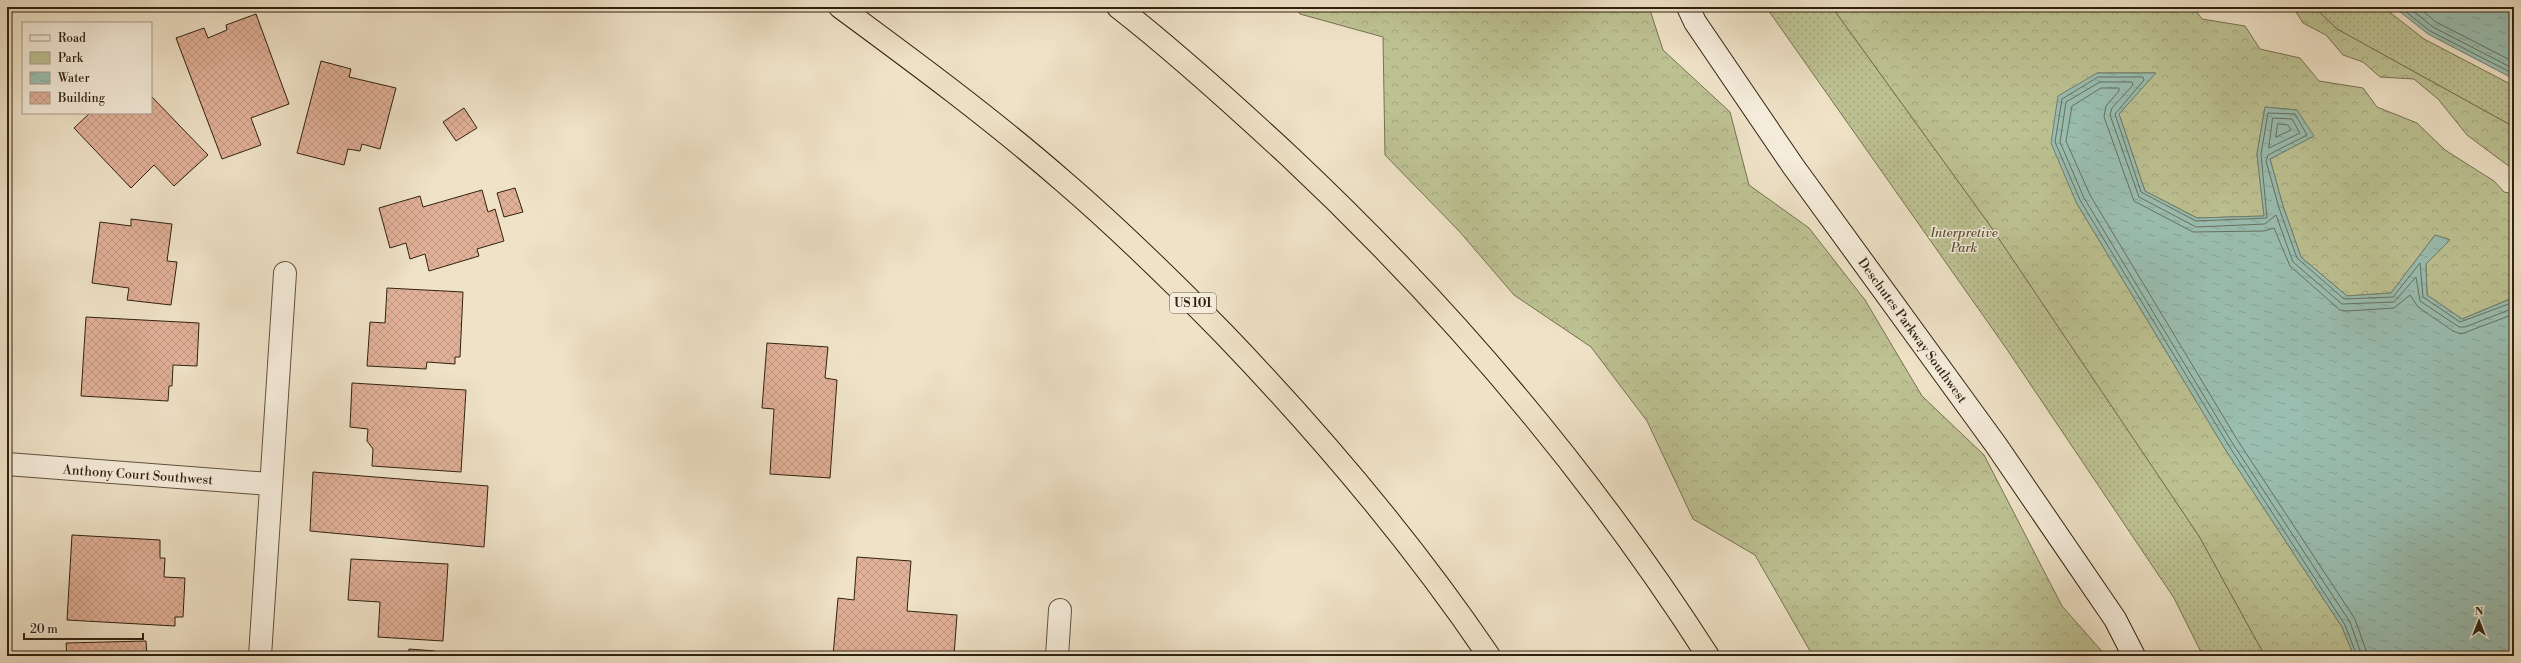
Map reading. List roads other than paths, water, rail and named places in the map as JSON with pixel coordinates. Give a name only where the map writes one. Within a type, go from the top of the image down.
[{"type":"highway","name":"US 101","points":[[840,7],[950,87],[1064,181],[1172,281],[1274,386],[1369,496],[1457,609],[1488,656]]},
{"type":"highway","points":[[1118,7],[1242,112],[1360,222],[1476,347],[1586,480],[1671,598],[1708,656]]},
{"type":"street","name":"Deschutes Parkway Southwest","points":[[1688,7],[1695,22],[1793,166],[2000,451],[2115,619],[2134,656]]},
{"type":"street","points":[[260,656],[270,484],[285,273]]},
{"type":"street","name":"Anthony Court Southwest","points":[[7,464],[270,484]]},
{"type":"street","points":[[1057,656],[1060,610]]},
{"type":"water","points":[[2394,7],[2514,7],[2514,79],[2428,34]]},
{"type":"water","points":[[2097,73],[2156,73],[2119,114],[2145,191],[2197,218],[2264,216],[2257,154],[2265,107],[2297,110],[2314,136],[2270,159],[2283,206],[2301,257],[2347,296],[2391,293],[2435,235],[2450,240],[2426,264],[2427,295],[2462,319],[2513,298],[2514,656],[2354,656],[2342,627],[2225,449],[2076,202],[2051,143],[2058,96]]},
{"type":"park label","name":"Interpretive Park","points":[[1964,240]]}]
